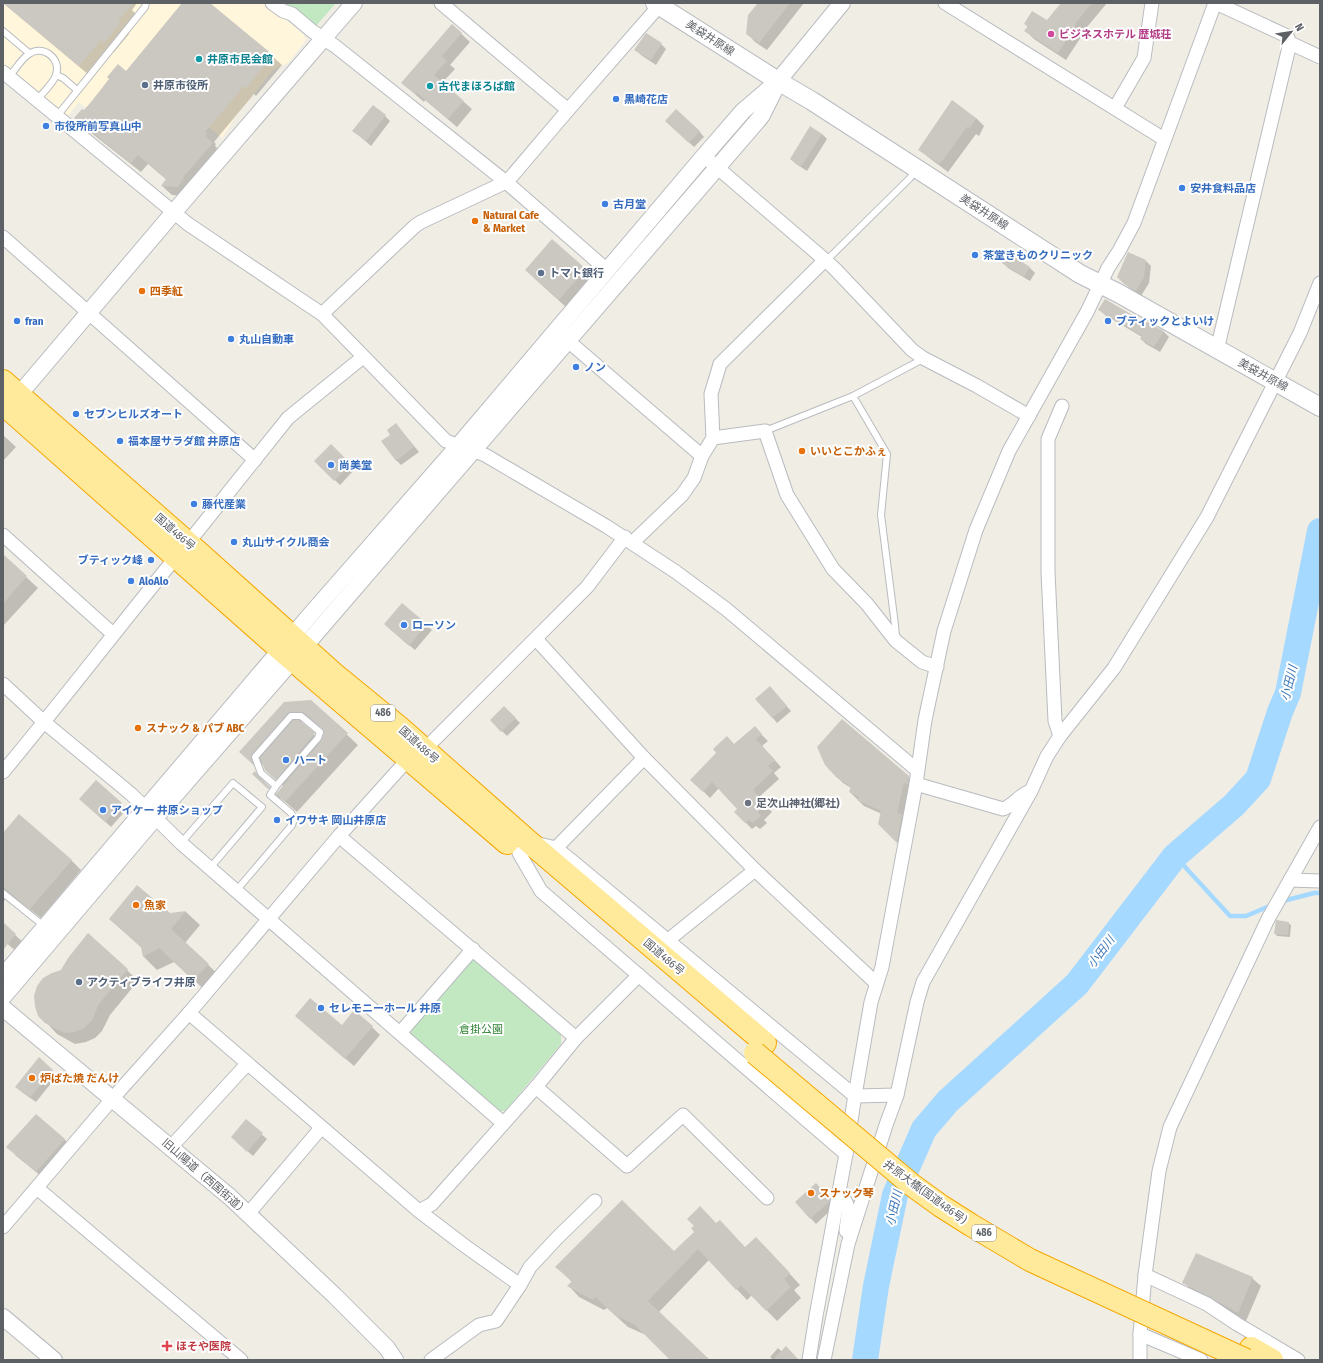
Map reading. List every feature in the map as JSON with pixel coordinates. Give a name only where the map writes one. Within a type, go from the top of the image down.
[{"type":"highway","name":"国道486号","points":[[7,400],[182,550],[293,649],[399,727],[417,755],[760,1048]]},
{"type":"highway","name":"井原大橋(国道486号)","points":[[760,1048],[912,1185],[971,1225],[1030,1260],[1248,1356]]},
{"type":"highway","name":"486","points":[[1248,1356],[1272,1360]]},
{"type":"main road","name":"美袋井原線","points":[[657,4],[778,82],[812,101],[1080,274],[1118,293],[1320,407]]},
{"type":"street","points":[[272,3],[283,12],[292,14],[312,31],[335,46],[506,182],[607,270]]},
{"type":"street","points":[[7,400],[88,312],[354,3]]},
{"type":"street","points":[[441,3],[568,110]]},
{"type":"street","points":[[293,649],[459,445],[556,330],[743,111],[778,82],[842,3]]},
{"type":"street","points":[[1115,108],[1144,58],[1152,3]]},
{"type":"street","points":[[810,1360],[871,1002],[882,967],[916,784],[925,720],[944,631],[976,530],[1009,451],[1087,312],[1100,284],[1134,223],[1215,3],[1288,36],[1290,43],[1217,350]]},
{"type":"street","points":[[322,314],[415,226],[506,182],[657,4]]},
{"type":"street","points":[[950,4],[1164,139]]},
{"type":"street","points":[[1290,43],[1320,57]]},
{"type":"street","points":[[6,75],[188,224],[322,314],[446,441],[485,455],[629,540],[676,572],[726,609],[917,770]]},
{"type":"street","points":[[3,976],[45,927],[150,814],[293,649],[474,451],[762,115],[778,82]]},
{"type":"street","points":[[704,156],[834,268],[912,350],[923,358],[977,386],[1029,416]]},
{"type":"street","points":[[3,237],[255,460]]},
{"type":"street","points":[[3,1227],[113,1098],[189,1014],[339,836],[390,778],[417,755],[536,639],[587,587],[629,540],[682,495],[694,478],[702,456],[713,438],[711,394],[720,364],[825,260]]},
{"type":"street","points":[[824,1360],[848,1244],[886,1125],[898,1095],[917,1002],[923,982],[1031,791],[1047,756],[1060,736],[1114,668],[1207,517],[1277,383],[1300,333],[1320,283]]},
{"type":"street","points":[[556,330],[702,456]]},
{"type":"street","points":[[3,772],[288,418],[363,357]]},
{"type":"street","points":[[1060,736],[1055,720],[1048,572],[1048,438],[1062,406]]},
{"type":"street","points":[[713,438],[765,431],[787,495],[834,569],[868,604],[896,641],[922,662],[937,667]]},
{"type":"street","points":[[3,535],[113,634]]},
{"type":"street","points":[[536,639],[644,758],[755,870],[876,983]]},
{"type":"street","points":[[3,684],[44,722],[131,794],[181,843],[503,1123]]},
{"type":"street","points":[[556,848],[644,758]]},
{"type":"street","points":[[916,784],[1003,809],[1010,806],[1025,792],[1031,791]]},
{"type":"street","points":[[3,997],[150,814]]},
{"type":"street","points":[[1140,1360],[1140,1334],[1144,1275],[1159,1170],[1170,1127],[1268,919],[1320,827]]},
{"type":"street","points":[[339,836],[576,1038]]},
{"type":"street","points":[[846,1154],[542,891],[524,847],[556,848],[855,1096],[898,1095]]},
{"type":"street","points":[[667,941],[755,870]]},
{"type":"street","points":[[1289,883],[1320,881]]},
{"type":"street","points":[[400,1033],[473,949]]},
{"type":"street","points":[[419,1211],[432,1204],[536,1087],[576,1038],[639,975]]},
{"type":"street","name":"旧山陽道（西国街道）","points":[[3,1008],[113,1098],[248,1214],[335,1296],[387,1348],[396,1360]]},
{"type":"street","points":[[189,1014],[419,1211],[520,1285]]},
{"type":"street","points":[[171,1147],[247,1064]]},
{"type":"street","points":[[536,1087],[627,1166],[683,1115],[767,1198]]},
{"type":"street","points":[[248,1214],[322,1128]]},
{"type":"street","points":[[37,1188],[241,1360]]},
{"type":"street","points":[[839,1196],[846,1199],[848,1205],[845,1238],[848,1244]]},
{"type":"street","points":[[431,1360],[479,1325],[496,1321],[530,1267],[595,1201]]},
{"type":"street","points":[[1144,1275],[1207,1304],[1237,1324],[1298,1360]]},
{"type":"street","points":[[3,1317],[54,1360]]},
{"type":"street","points":[[1140,1334],[1201,1360]]},
{"type":"lane","points":[[57,116],[145,7],[146,3]]},
{"type":"lane","points":[[3,31],[29,53]]},
{"type":"lane","points":[[6,75],[29,53],[39,50],[51,54],[58,67],[56,75],[38,100]]},
{"type":"lane","points":[[56,75],[63,78],[77,90]]},
{"type":"lane","points":[[825,260],[830,257],[910,178],[917,169]]},
{"type":"lane","points":[[765,431],[853,396],[923,358]]},
{"type":"lane","points":[[853,396],[887,454],[881,515],[896,624],[896,641]]},
{"type":"lane","points":[[236,891],[292,825],[294,819],[291,813],[270,795],[276,786],[318,738],[320,732],[301,716],[291,716],[255,757],[261,773],[276,786]]},
{"type":"lane","points":[[181,843],[234,783],[251,797],[262,807],[210,868]]},
{"type":"lane","points":[[3,893],[45,927]]},
{"type":"shaded area","name":"井原市役所","points":[[3,3],[265,3],[303,34],[306,40],[288,63],[273,70],[236,116],[222,138],[181,104],[101,120],[79,102],[68,116],[3,64]]},
{"type":"green space","points":[[279,3],[336,3],[316,26]]},
{"type":"green space","name":"倉掛公園","points":[[473,957],[561,1033],[561,1044],[505,1111],[500,1111],[411,1034],[411,1029]]},
{"type":"building","points":[[3,3],[133,3],[118,21],[120,23],[104,43],[101,40],[79,66]]},
{"type":"building","points":[[182,3],[210,3],[273,55],[246,88],[244,86],[205,132],[207,134],[205,136],[213,143],[183,177],[184,178],[178,187],[161,186],[166,179],[138,155],[131,163],[74,118],[91,102],[109,79],[107,77],[118,64],[126,71]]},
{"type":"building","points":[[758,3],[790,3],[759,43],[746,34],[748,15]]},
{"type":"building","points":[[1061,3],[1092,3],[1075,24],[1076,25],[1058,53],[1024,31],[1028,26],[1024,24],[1032,11],[1047,20]]},
{"type":"building","points":[[452,24],[462,33],[442,56],[447,61],[434,75],[464,101],[448,119],[417,93],[415,94],[401,83]]},
{"type":"building","points":[[646,33],[662,43],[651,60],[634,50]]},
{"type":"building","points":[[952,100],[976,118],[970,128],[967,127],[940,164],[918,150]]},
{"type":"building","points":[[373,105],[386,115],[366,141],[352,131]]},
{"type":"building","points":[[676,109],[700,131],[689,143],[665,121]]},
{"type":"building","points":[[810,126],[822,134],[801,167],[790,159]]},
{"type":"building","points":[[552,239],[586,269],[559,300],[525,270]]},
{"type":"building","points":[[1128,252],[1146,260],[1144,277],[1136,291],[1124,284],[1117,277]]},
{"type":"building","points":[[1008,253],[1030,267],[1024,277],[1002,263]]},
{"type":"building","points":[[1105,299],[1146,323],[1147,322],[1164,331],[1154,347],[1140,339],[1142,336],[1098,310]]},
{"type":"building","points":[[396,423],[414,447],[396,461],[381,441],[390,435],[387,430]]},
{"type":"building","points":[[331,444],[351,464],[334,481],[314,461]]},
{"type":"building","points":[[3,554],[27,576],[3,604]]},
{"type":"building","points":[[402,603],[427,624],[409,646],[384,624]]},
{"type":"building","points":[[770,686],[787,706],[772,718],[755,699]]},
{"type":"building","points":[[311,700],[348,733],[285,802],[276,794],[321,741],[324,733],[323,729],[303,712],[289,712],[252,754],[251,758],[253,764],[239,752],[284,702]]},
{"type":"building","points":[[504,706],[516,718],[501,732],[490,720]]},
{"type":"building","points":[[842,719],[909,776],[908,784],[904,783],[897,813],[902,814],[897,843],[878,824],[881,811],[857,800],[859,797],[849,792],[851,787],[836,777],[825,765],[817,747]]},
{"type":"building","points":[[293,720],[299,720],[315,733],[276,780],[265,770],[260,758]]},
{"type":"building","points":[[755,726],[762,734],[756,739],[775,760],[768,766],[773,771],[753,790],[766,805],[758,812],[761,816],[753,823],[749,820],[745,823],[734,812],[737,809],[712,782],[703,792],[690,780],[716,753],[713,749],[727,736],[734,744]]},
{"type":"building","points":[[255,771],[258,776],[270,787],[268,789],[252,774]]},
{"type":"building","points":[[96,780],[122,803],[105,822],[79,799]]},
{"type":"building","points":[[19,814],[72,860],[30,909],[3,887],[3,833]]},
{"type":"building","points":[[137,885],[170,913],[186,911],[171,929],[209,964],[193,980],[159,948],[143,957],[141,947],[109,919]]},
{"type":"building","points":[[1276,920],[1289,922],[1288,935],[1274,934]]},
{"type":"building","points":[[3,922],[16,934],[3,950]]},
{"type":"building","name":"アクティブライフ井原","points":[[88,933],[128,969],[99,1004],[92,1020],[84,1028],[75,1032],[64,1033],[45,1023],[38,1016],[34,996],[37,986],[43,978],[61,970],[68,958]]},
{"type":"building","points":[[310,998],[342,1025],[354,1010],[373,1026],[345,1059],[295,1016]]},
{"type":"building","points":[[39,1057],[53,1070],[30,1098],[15,1087]]},
{"type":"building","points":[[36,1114],[65,1139],[36,1172],[6,1147]]},
{"type":"building","points":[[246,1119],[263,1133],[247,1152],[231,1137]]},
{"type":"building","points":[[816,1183],[830,1198],[829,1202],[810,1219],[795,1202]]},
{"type":"building","points":[[622,1200],[674,1251],[694,1232],[691,1228],[694,1226],[687,1219],[700,1206],[716,1223],[720,1220],[745,1247],[756,1237],[790,1273],[784,1279],[791,1287],[766,1311],[741,1285],[736,1290],[698,1249],[648,1301],[710,1360],[670,1360],[634,1324],[616,1316],[595,1297],[593,1300],[567,1286],[572,1281],[555,1267]]},
{"type":"building","points":[[1196,1253],[1253,1277],[1238,1313],[1182,1283]]},
{"type":"building","points":[[786,1346],[799,1360],[773,1360]]},
{"type":"waterway","name":"小田川","points":[[865,1360],[876,1286],[895,1195],[924,1129],[948,1101],[1077,984],[1175,856],[1234,805],[1258,779],[1280,712],[1288,693],[1320,531]]},
{"type":"waterway","points":[[1175,856],[1230,916],[1246,916],[1272,905]]},
{"type":"waterway","points":[[1283,901],[1314,893],[1320,893]]},
{"type":"place","name":"ビジネスホテル 歴城荘","points":[[1051,34]]},
{"type":"place","name":"井原市民会館","points":[[199,59]]},
{"type":"place","name":"井原市役所","points":[[145,85]]},
{"type":"place","name":"古代まほろば館","points":[[430,86]]},
{"type":"place","name":"黒崎花店","points":[[616,99]]},
{"type":"place","name":"市役所前写真山中","points":[[46,126]]},
{"type":"place","name":"安井食料品店","points":[[1182,188]]},
{"type":"place","name":"古月堂","points":[[605,204]]},
{"type":"place","name":"Natural Cafe & Market","points":[[475,221]]},
{"type":"place","name":"茶堂きものクリニック","points":[[975,255]]},
{"type":"place","name":"トマト銀行","points":[[541,273]]},
{"type":"place","name":"四季紅","points":[[142,291]]},
{"type":"place","name":"fran","points":[[17,321]]},
{"type":"place","name":"ブティックとよいけ","points":[[1108,321]]},
{"type":"place","name":"丸山自動車","points":[[231,339]]},
{"type":"place","name":"ノン","points":[[576,367]]},
{"type":"place","name":"セブンヒルズオート","points":[[76,414]]},
{"type":"place","name":"福本屋サラダ館 井原店","points":[[120,441]]},
{"type":"place","name":"いいとこかふぇ","points":[[802,451]]},
{"type":"place","name":"尚美堂","points":[[331,465]]},
{"type":"place","name":"藤代産業","points":[[194,504]]},
{"type":"place","name":"丸山サイクル商会","points":[[234,542]]},
{"type":"place","name":"ブティック峰","points":[[151,560]]},
{"type":"place","name":"AloAlo","points":[[131,581]]},
{"type":"place","name":"ローソン","points":[[404,625]]},
{"type":"place","name":"スナック & パブ ABC","points":[[138,728]]},
{"type":"place","name":"ハート","points":[[286,760]]},
{"type":"place","name":"足次山神社(郷社)","points":[[748,803]]},
{"type":"place","name":"アイケー 井原ショップ","points":[[103,810]]},
{"type":"place","name":"イワサキ 岡山井原店","points":[[277,820]]},
{"type":"place","name":"魚家","points":[[136,905]]},
{"type":"place","name":"アクティブライフ井原","points":[[79,982]]},
{"type":"place","name":"セレモニーホール 井原","points":[[321,1008]]},
{"type":"place","name":"炉ばた焼 だんけ","points":[[32,1078]]},
{"type":"place","name":"スナック琴","points":[[811,1193]]},
{"type":"place","name":"ほそや医院","points":[[167,1346]]}]
